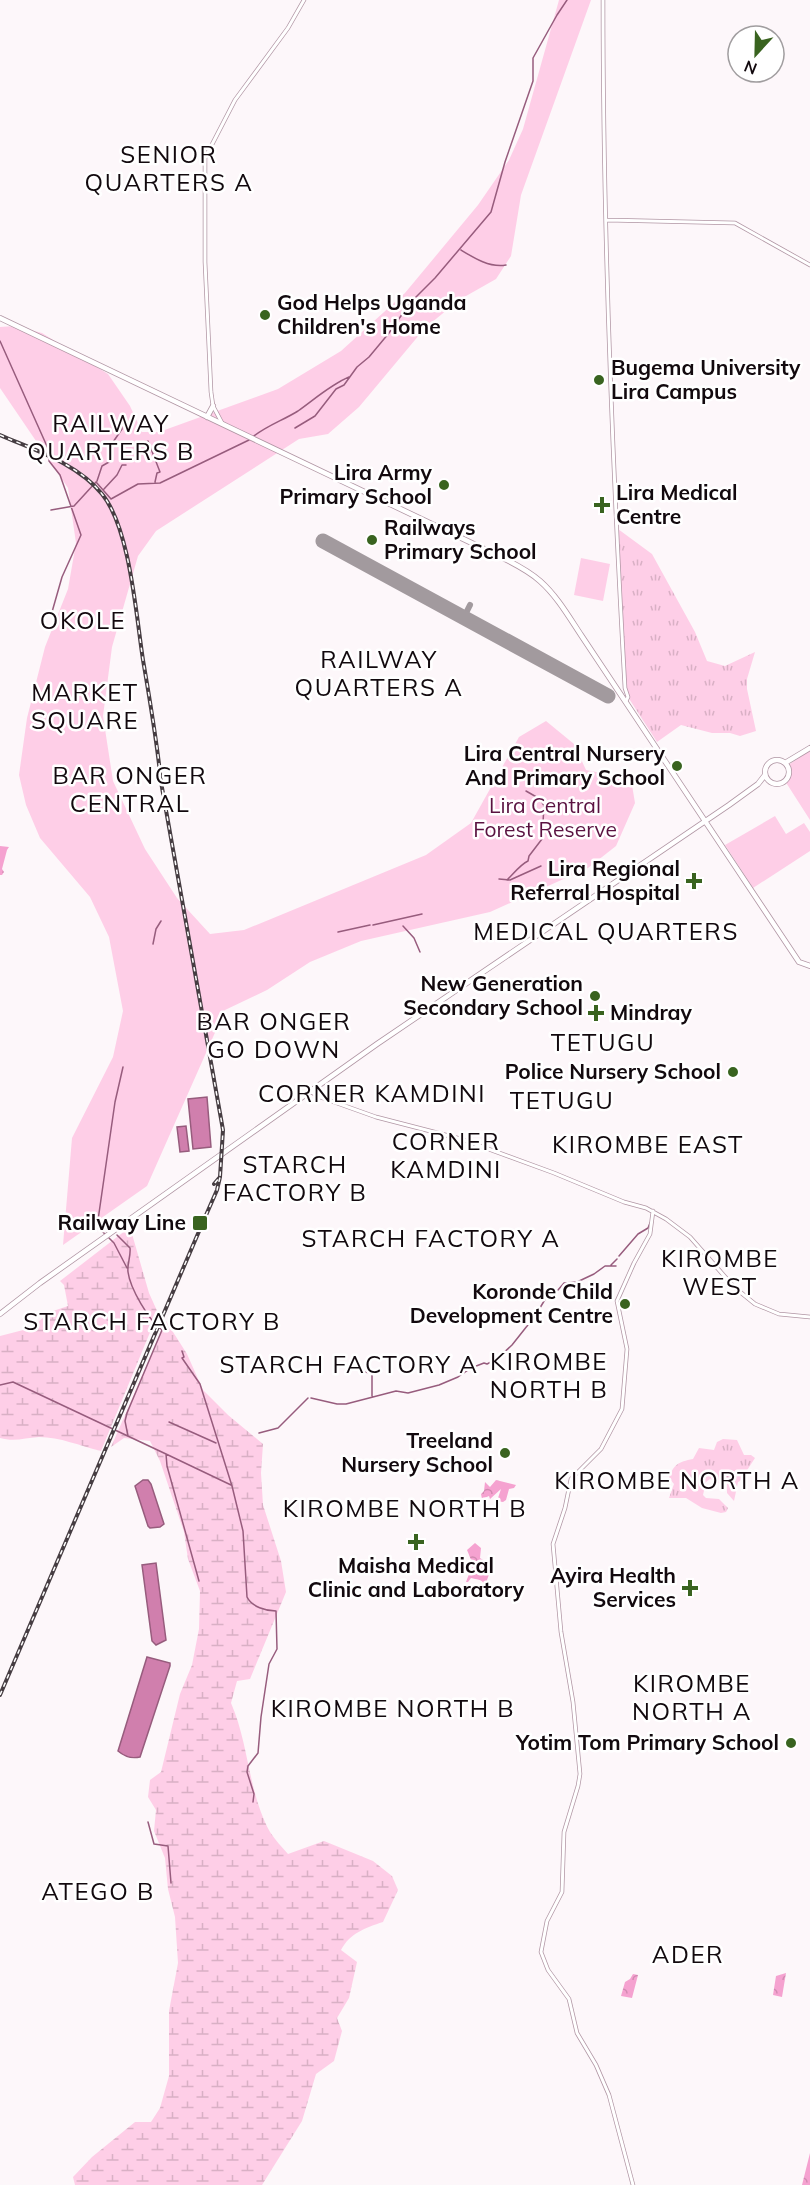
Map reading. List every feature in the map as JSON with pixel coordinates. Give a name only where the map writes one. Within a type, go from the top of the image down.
[{"type":"main road","points":[[0,318],[492,552],[533,575],[553,595],[799,962],[810,966]]},
{"type":"main road","points":[[207,417],[213,406]]},
{"type":"main road","points":[[785,763],[795,760],[810,750]]},
{"type":"main road","points":[[0,1313],[311,1092],[758,784],[765,775],[770,762],[776,760],[785,763],[789,768]]},
{"type":"main road","points":[[758,784],[770,782],[777,784],[786,781],[789,768],[795,760]]},
{"type":"main road","points":[[765,775],[770,782]]},
{"type":"street","points":[[222,423],[213,406],[205,262],[205,158],[235,100],[288,28],[304,0]]},
{"type":"street","points":[[603,0],[606,287],[616,527],[625,688],[628,698],[625,702]]},
{"type":"street","points":[[607,220],[735,223],[810,264]]},
{"type":"street","points":[[311,1092],[376,1117],[461,1139],[653,1211],[690,1237],[734,1287],[755,1304],[779,1314],[810,1317]]},
{"type":"street","points":[[633,2185],[609,2095],[591,2055],[577,2033],[569,1999],[548,1970],[541,1950],[547,1921],[562,1892],[564,1832],[580,1774],[573,1702],[561,1632],[553,1544],[565,1508],[571,1479],[601,1449],[622,1409],[627,1349],[618,1301],[633,1263],[650,1234],[653,1211]]},
{"type":"green space","name":"Lira Central Forest Reserve","points":[[559,0],[591,0],[521,195],[511,256],[496,279],[459,300],[425,328],[359,407],[328,434],[299,439],[156,531],[138,556],[112,647],[103,716],[113,781],[145,849],[177,898],[210,934],[244,930],[426,855],[471,823],[519,737],[546,721],[574,744],[586,770],[631,779],[635,803],[616,846],[588,868],[490,912],[361,941],[310,962],[267,990],[225,1010],[147,1186],[63,1245],[72,1138],[113,1057],[123,1011],[109,937],[90,897],[40,838],[26,805],[19,775],[27,718],[45,647],[68,589],[76,543],[68,488],[0,388],[0,327],[15,326],[42,333],[108,374],[130,406],[142,432],[159,432],[278,389],[341,351],[405,293],[478,205],[509,160],[523,129]]},
{"type":"green space","points":[[618,529],[652,554],[695,632],[707,661],[725,666],[755,652],[747,679],[747,689],[756,731],[740,736],[730,733],[712,733],[681,725],[657,742],[626,694]]},
{"type":"green space","points":[[581,558],[610,564],[603,601],[574,595]]},
{"type":"green space","points":[[810,750],[810,820],[785,781],[789,776],[787,766]]},
{"type":"green space","points":[[775,816],[786,834],[804,823],[810,832],[810,851],[753,888],[725,845]]},
{"type":"green space","points":[[0,846],[9,847],[2,875],[0,875]]},
{"type":"green space","points":[[130,1227],[149,1293],[158,1313],[101,1451],[47,1437],[15,1440],[0,1438],[0,1336],[31,1328],[50,1312],[68,1306],[64,1285],[60,1281]]},
{"type":"green space","points":[[166,1321],[187,1354],[203,1390],[228,1415],[263,1444],[261,1473],[263,1505],[281,1561],[286,1592],[250,1679],[237,1681],[231,1703],[242,1735],[257,1801],[263,1817],[272,1835],[288,1854],[324,1841],[373,1861],[392,1876],[398,1890],[383,1922],[353,1935],[341,1950],[357,1962],[349,1998],[337,2018],[342,2031],[334,2061],[316,2074],[302,2121],[262,2185],[75,2185],[73,2177],[92,2157],[135,2122],[151,2122],[160,2108],[169,2076],[169,2011],[178,1963],[175,1917],[168,1889],[165,1858],[154,1831],[156,1810],[148,1797],[150,1780],[161,1772],[180,1694],[192,1665],[199,1629],[200,1591],[188,1559],[184,1532],[160,1461],[150,1441],[124,1438],[111,1447]]},
{"type":"green space","points":[[723,1439],[737,1440],[744,1455],[751,1455],[755,1458],[738,1482],[734,1501],[727,1493],[727,1483],[724,1481],[720,1484],[710,1479],[706,1482],[703,1495],[706,1498],[719,1499],[728,1508],[726,1512],[721,1513],[702,1508],[686,1498],[669,1498],[674,1484],[669,1478],[675,1467],[693,1459],[699,1448],[714,1450],[717,1442]]},
{"type":"green space","points":[[496,1480],[516,1485],[509,1489],[506,1500],[503,1502],[497,1501],[501,1489],[490,1499],[489,1496],[482,1499],[481,1494],[484,1491],[485,1482],[490,1487]]},
{"type":"green space","points":[[475,1543],[481,1548],[480,1558],[492,1566],[487,1580],[488,1584],[485,1585],[480,1580],[471,1578],[466,1582],[473,1567],[467,1550]]},
{"type":"green space","points":[[786,1973],[782,1997],[773,1995],[776,1976]]},
{"type":"green space","points":[[633,1974],[638,1975],[632,1998],[621,1996],[625,1982]]},
{"type":"green space","points":[[810,2153],[810,2185],[802,2185]]},
{"type":"shaded area","points":[[207,1097],[211,1147],[193,1149],[188,1099]]},
{"type":"shaded area","points":[[186,1126],[189,1151],[180,1152],[177,1127]]},
{"type":"shaded area","points":[[143,1480],[148,1480],[151,1484],[164,1524],[160,1527],[150,1528],[148,1526],[135,1486]]},
{"type":"shaded area","points":[[156,1563],[166,1640],[156,1645],[152,1641],[142,1565]]},
{"type":"shaded area","points":[[147,1657],[170,1663],[170,1666],[140,1757],[131,1758],[118,1751]]},
{"type":"waterway","points":[[295,428],[315,416],[336,389],[344,385],[357,367],[369,357],[389,333],[410,303],[435,278],[491,212],[505,162],[533,81],[533,58],[567,0]]},
{"type":"waterway","points":[[461,250],[488,264],[506,265]]},
{"type":"waterway","points":[[0,341],[50,453],[49,461],[60,475],[81,535],[62,577],[52,612]]},
{"type":"waterway","points":[[51,510],[74,506],[96,482],[111,499],[138,484],[160,483],[249,440],[349,377]]},
{"type":"waterway","points":[[97,481],[102,466],[109,462],[111,445],[122,429],[121,424]]},
{"type":"waterway","points":[[148,441],[160,472],[157,473],[155,482]]},
{"type":"waterway","points":[[104,489],[117,475],[122,465],[126,465]]},
{"type":"waterway","points":[[507,880],[528,861],[529,856],[542,839],[544,806],[540,799],[526,791]]},
{"type":"waterway","points":[[499,879],[510,880],[541,866]]},
{"type":"waterway","points":[[373,925],[422,914]]},
{"type":"waterway","points":[[153,944],[156,929],[161,921]]},
{"type":"waterway","points":[[338,932],[370,925]]},
{"type":"waterway","points":[[403,926],[414,938],[420,952]]},
{"type":"waterway","points":[[105,1234],[97,1227],[115,1102],[123,1067]]},
{"type":"waterway","points":[[619,1256],[638,1234],[648,1228],[650,1223]]},
{"type":"waterway","points":[[117,1235],[130,1248],[128,1272],[136,1295],[151,1319],[162,1330],[127,1413],[125,1421],[128,1436]]},
{"type":"waterway","points":[[109,1238],[127,1268]]},
{"type":"waterway","points":[[611,1265],[617,1259]]},
{"type":"waterway","points":[[311,1398],[346,1404],[396,1391],[408,1393],[439,1385],[458,1377],[471,1368],[497,1359],[512,1345],[535,1316],[549,1293],[558,1290],[564,1283],[577,1282],[605,1266],[616,1266]]},
{"type":"waterway","points":[[182,1351],[184,1357],[182,1358],[200,1384],[232,1486],[243,1531],[247,1597],[260,1608],[276,1611],[277,1649],[269,1664],[258,1753],[248,1766],[247,1772],[254,1794],[253,1802]]},
{"type":"waterway","points":[[364,1372],[372,1373],[372,1396]]},
{"type":"waterway","points":[[0,1385],[13,1382],[166,1454],[167,1466],[199,1581]]},
{"type":"waterway","points":[[259,1433],[278,1428],[308,1398]]},
{"type":"waterway","points":[[169,1422],[216,1443]]},
{"type":"waterway","points":[[166,1454],[231,1485]]},
{"type":"waterway","points":[[148,1822],[154,1844],[168,1846],[171,1883]]},
{"type":"taxiway","points":[[464,617],[470,605]]},
{"type":"runway","points":[[323,541],[608,696]]},
{"type":"railway","points":[[0,435],[54,458],[92,483],[112,509],[119,528],[130,573],[161,782],[223,1130],[220,1177],[214,1184]]},
{"type":"railway","points":[[0,1695],[217,1190],[220,1177]]},
{"type":"place","name":"God Helps Uganda Children's Home","points":[[265,315]]},
{"type":"place","name":"Bugema University Lira Campus","points":[[599,380]]},
{"type":"place","name":"Lira Army Primary School","points":[[444,485]]},
{"type":"place","name":"Lira Medical Centre","points":[[602,505]]},
{"type":"place","name":"Railways Primary School","points":[[372,540]]},
{"type":"place","name":"Lira Central Nursery And Primary School","points":[[677,766]]},
{"type":"place","name":"Lira Regional Referral Hospital","points":[[694,881]]},
{"type":"place","name":"New Generation Secondary School","points":[[595,996]]},
{"type":"place","name":"Mindray","points":[[596,1013]]},
{"type":"place","name":"Police Nursery School","points":[[733,1072]]},
{"type":"place","name":"Railway Line","points":[[200,1223]]},
{"type":"place","name":"Koronde Child Development Centre","points":[[625,1304]]},
{"type":"place","name":"Treeland Nursery School","points":[[505,1453]]},
{"type":"place","name":"Maisha Medical Clinic and Laboratory","points":[[416,1542]]},
{"type":"place","name":"Ayira Health Services","points":[[690,1588]]},
{"type":"place","name":"Yotim Tom Primary School","points":[[791,1743]]},
{"type":"district","name":"SENIOR QUARTERS A","points":[[169,169]]},
{"type":"district","name":"RAILWAY QUARTERS B","points":[[111,438]]},
{"type":"district","name":"OKOLE","points":[[83,621]]},
{"type":"district","name":"RAILWAY QUARTERS A","points":[[379,674]]},
{"type":"district","name":"MARKET SQUARE","points":[[85,707]]},
{"type":"district","name":"BAR ONGER CENTRAL","points":[[130,790]]},
{"type":"district","name":"MEDICAL QUARTERS","points":[[606,932]]},
{"type":"district","name":"BAR ONGER GO DOWN","points":[[274,1036]]},
{"type":"district","name":"TETUGU","points":[[603,1043]]},
{"type":"district","name":"CORNER KAMDINI","points":[[372,1094]]},
{"type":"district","name":"TETUGU","points":[[562,1101]]},
{"type":"district","name":"KIROMBE EAST","points":[[648,1145]]},
{"type":"district","name":"CORNER KAMDINI","points":[[446,1156]]},
{"type":"district","name":"STARCH FACTORY B","points":[[295,1179]]},
{"type":"district","name":"STARCH FACTORY A","points":[[431,1239]]},
{"type":"district","name":"KIROMBE WEST","points":[[720,1273]]},
{"type":"district","name":"STARCH FACTORY B","points":[[152,1322]]},
{"type":"district","name":"STARCH FACTORY A","points":[[349,1365]]},
{"type":"district","name":"KIROMBE NORTH B","points":[[549,1376]]},
{"type":"district","name":"KIROMBE NORTH A","points":[[677,1481]]},
{"type":"district","name":"KIROMBE NORTH B","points":[[405,1509]]},
{"type":"district","name":"KIROMBE NORTH A","points":[[692,1698]]},
{"type":"district","name":"KIROMBE NORTH B","points":[[393,1709]]},
{"type":"district","name":"ATEGO B","points":[[98,1892]]},
{"type":"district","name":"ADER","points":[[688,1955]]}]
